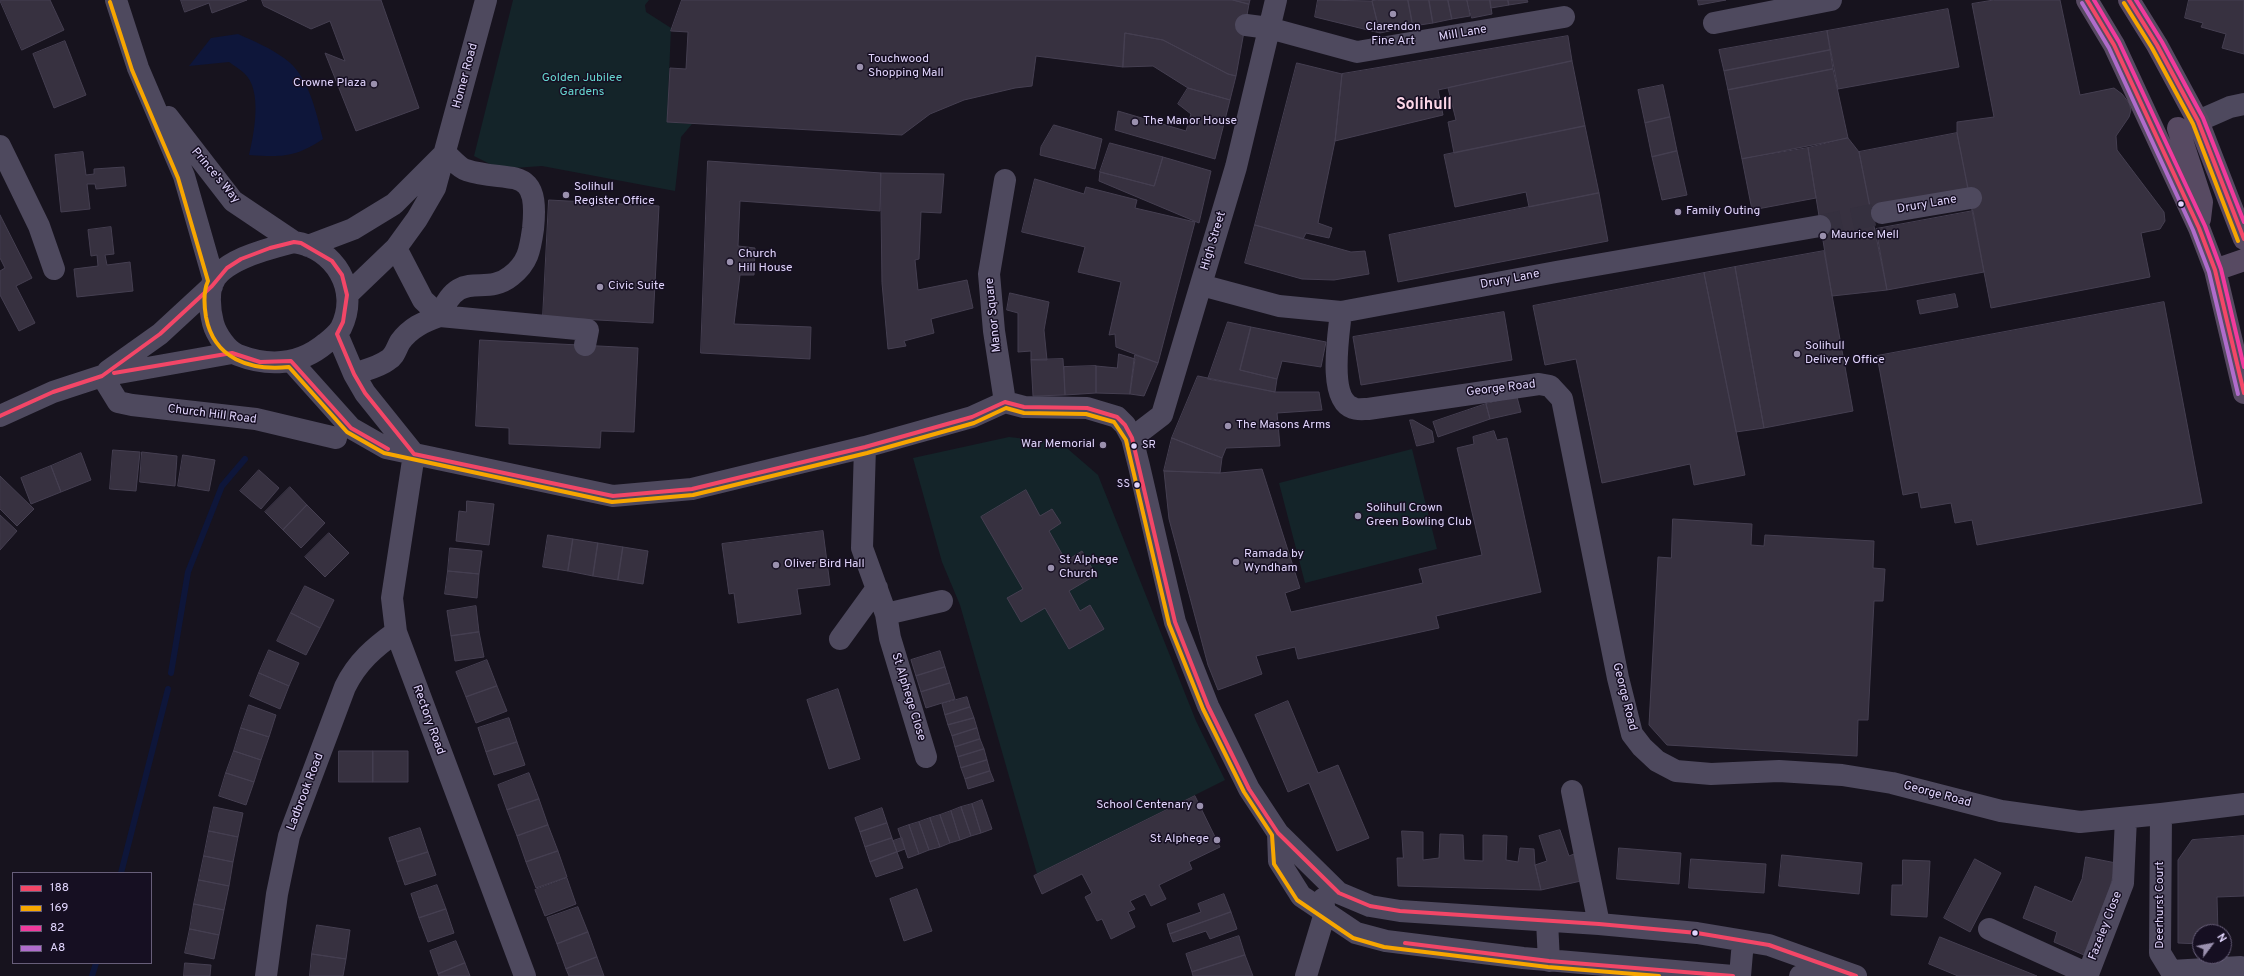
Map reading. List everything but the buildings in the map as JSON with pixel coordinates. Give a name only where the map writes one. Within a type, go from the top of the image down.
[{"type":"main road","points":[[2087,0],[2114,45],[2199,228],[2215,270],[2244,393]]},
{"type":"main road","points":[[2129,0],[2157,45],[2198,121],[2244,239]]},
{"type":"main road","points":[[2157,137],[2198,121]]},
{"type":"main road","points":[[2178,128],[2202,202],[2199,228]]},
{"type":"main road","points":[[2215,270],[2244,260]]},
{"type":"street","name":"Prince's Way","points":[[116,0],[130,47],[184,176],[213,283]]},
{"type":"street","name":"Homer Road","points":[[347,295],[396,248],[417,219],[435,188],[486,0]]},
{"type":"street","name":"High Street","points":[[1132,438],[1162,416],[1236,167],[1276,0]]},
{"type":"street","points":[[1714,23],[1831,0]]},
{"type":"street","name":"Mill Lane","points":[[1269,28],[1357,52],[1564,17]]},
{"type":"street","points":[[1246,25],[1269,28]]},
{"type":"street","name":"Prince's Way","points":[[150,94],[233,201],[301,244]]},
{"type":"street","points":[[2198,121],[2230,107],[2244,104]]},
{"type":"street","points":[[0,146],[40,226],[54,269]]},
{"type":"street","name":"Homer Road","points":[[301,244],[353,229],[394,204],[445,153]]},
{"type":"street","points":[[440,316],[446,302],[459,288],[504,282],[520,269],[530,250],[535,210],[529,187],[518,178],[465,170],[445,153]]},
{"type":"street","name":"Manor Square","points":[[1005,180],[989,274],[994,331],[1005,402]]},
{"type":"street","name":"Drury Lane","points":[[1882,213],[1971,198]]},
{"type":"street","name":"Drury Lane","points":[[1201,285],[1279,306],[1341,312],[1556,272],[1820,226]]},
{"type":"street","points":[[0,416],[53,392],[102,376],[232,353],[260,362],[291,361],[316,351],[337,334],[343,322],[347,295],[342,275],[332,261],[301,244],[270,248],[241,259],[227,268],[160,334],[102,376]]},
{"type":"street","points":[[396,248],[423,300],[440,316]]},
{"type":"street","points":[[213,283],[210,302],[214,328],[232,353]]},
{"type":"street","name":"George Road","points":[[1341,312],[1336,364],[1339,392],[1347,404],[1353,409],[1368,409],[1539,384],[1550,386],[1562,399],[1618,678],[1632,734],[1642,747],[1657,761],[1676,771],[1711,774],[1779,771],[1842,775],[1892,783],[2002,811],[2080,822],[2244,804]]},
{"type":"street","points":[[354,374],[387,361],[393,355],[409,330],[440,316],[588,330],[585,345]]},
{"type":"street","points":[[337,334],[354,374],[365,393],[414,454]]},
{"type":"street","points":[[291,361],[351,428],[386,448],[613,496],[692,489],[865,447],[972,417],[1005,402],[1024,407],[1087,408],[1116,417],[1125,425],[1132,438],[1175,622],[1208,706],[1249,789],[1278,833],[1339,893],[1370,906],[1400,911],[1599,924],[1697,933],[1769,945],[1848,975]]},
{"type":"street","name":"Church Hill Road","points":[[102,376],[118,402],[132,405],[256,419],[336,438]]},
{"type":"street","name":"St Alphege Close","points":[[865,447],[862,548],[886,614],[890,638],[926,757]]},
{"type":"street","name":"Rectory Road","points":[[414,454],[392,598],[396,632],[525,976]]},
{"type":"street","points":[[840,639],[877,588]]},
{"type":"street","points":[[886,614],[942,601]]},
{"type":"street","name":"Ladbrook Road","points":[[266,976],[277,894],[289,836],[345,687],[352,673],[372,650],[396,632]]},
{"type":"street","points":[[1572,790],[1599,924]]},
{"type":"street","name":"Deerhurst Court","points":[[2161,814],[2160,953],[2171,971],[2241,967]]},
{"type":"street","name":"Fazeley Close","points":[[1989,929],[2088,974],[2122,883],[2126,818]]},
{"type":"street","points":[[1278,833],[1279,861],[1300,896],[1356,933],[1386,941],[1522,967],[1549,961],[1733,976]]},
{"type":"street","points":[[1306,976],[1325,913],[1315,870]]},
{"type":"street","points":[[1547,921],[1549,961]]},
{"type":"street","points":[[1740,976],[1742,941]]},
{"type":"street","points":[[1800,976],[1848,975]]},
{"type":"green space","name":"Golden Jubilee Gardens","points":[[513,0],[649,0],[645,5],[646,12],[671,28],[667,122],[692,124],[681,137],[675,191],[542,166],[500,169],[474,156]]},
{"type":"green space","points":[[1009,437],[1061,443],[1098,475],[1196,721],[1225,780],[1037,874],[960,605],[942,562],[913,458]]},
{"type":"green space","name":"Solihull Crown Green Bowling Club","points":[[1412,449],[1437,549],[1305,583],[1279,483]]},
{"type":"water","points":[[238,34],[273,51],[293,65],[300,74],[310,95],[323,139],[304,150],[288,155],[249,155],[256,112],[254,90],[250,81],[242,72],[229,62],[189,66],[211,38]]},
{"type":"waterway","points":[[171,673],[188,572],[222,486],[245,459]]},
{"type":"waterway","points":[[121,872],[168,689]]},
{"type":"waterway","points":[[92,976],[96,964]]},
{"type":"tunnel","points":[[1820,226],[1882,213]]},
{"type":"transit line","name":"188","points":[[2087,0],[2114,45],[2199,228],[2215,270],[2244,393]]},
{"type":"transit line","name":"82","points":[[2094,0],[2119,42],[2205,226],[2221,269],[2244,367]]},
{"type":"transit line","name":"188","points":[[2129,0],[2157,45],[2198,121],[2244,239]]},
{"type":"transit line","name":"82","points":[[2136,0],[2162,42],[2203,118],[2244,222]]},
{"type":"transit line","name":"169","points":[[110,2],[132,70],[178,178],[208,281],[205,290],[204,303],[210,331],[217,343],[225,352],[236,359],[261,367],[289,367],[347,432],[384,453],[612,502],[693,495],[867,453],[974,423],[1006,408],[1024,413],[1086,414],[1114,422],[1126,440],[1169,624],[1203,709],[1244,792],[1272,835],[1274,864],[1297,900],[1353,938],[1384,947],[1548,967],[1659,976]]},
{"type":"transit line","name":"A8","points":[[2082,3],[2109,48],[2193,230],[2209,272],[2238,394]]},
{"type":"transit line","name":"169","points":[[2124,3],[2152,48],[2193,124],[2238,241]]},
{"type":"transit line","name":"188","points":[[0,416],[53,392],[102,376],[160,334],[212,286],[227,268],[241,259],[270,248],[294,242],[301,243],[332,261],[342,275],[347,295],[343,322],[337,334],[354,374],[365,393],[414,454],[613,496],[692,489],[865,447],[972,417],[1005,402]]},
{"type":"transit line","name":"188","points":[[114,373],[232,353],[260,362],[291,361],[351,428],[388,449]]},
{"type":"transit line","name":"188","points":[[1005,402],[1024,407],[1087,408],[1117,417],[1125,425],[1132,438],[1175,622],[1208,706],[1249,789],[1278,833],[1339,893],[1370,906],[1400,911],[1599,924],[1697,933],[1769,945],[1856,976]]},
{"type":"transit line","name":"188","points":[[1405,943],[1549,961],[1733,976]]},
{"type":"place","name":"Clarendon Fine Art","points":[[1393,14]]},
{"type":"place","name":"Touchwood Shopping Mall","points":[[860,67]]},
{"type":"place","name":"Crowne Plaza","points":[[374,84]]},
{"type":"place","name":"The Manor House","points":[[1135,122]]},
{"type":"place","name":"Solihull Register Office","points":[[566,195]]},
{"type":"place","name":"Family Outing","points":[[1678,212]]},
{"type":"place","name":"Maurice Mell","points":[[1823,236]]},
{"type":"place","name":"Church Hill House","points":[[730,262]]},
{"type":"place","name":"Civic Suite","points":[[600,287]]},
{"type":"place","name":"Solihull Delivery Office","points":[[1797,354]]},
{"type":"place","name":"The Masons Arms","points":[[1228,426]]},
{"type":"place","name":"War Memorial","points":[[1103,445]]},
{"type":"place","name":"SR","points":[[1134,446]]},
{"type":"place","name":"SS","points":[[1137,485]]},
{"type":"place","name":"Solihull Crown Green Bowling Club","points":[[1358,516]]},
{"type":"place","name":"Ramada by Wyndham","points":[[1236,562]]},
{"type":"place","name":"Oliver Bird Hall","points":[[776,565]]},
{"type":"place","name":"St Alphege Church","points":[[1051,568]]},
{"type":"place","name":"School Centenary","points":[[1200,806]]},
{"type":"place","name":"St Alphege","points":[[1217,840]]},
{"type":"district","name":"Solihull","points":[[1424,106]]}]
